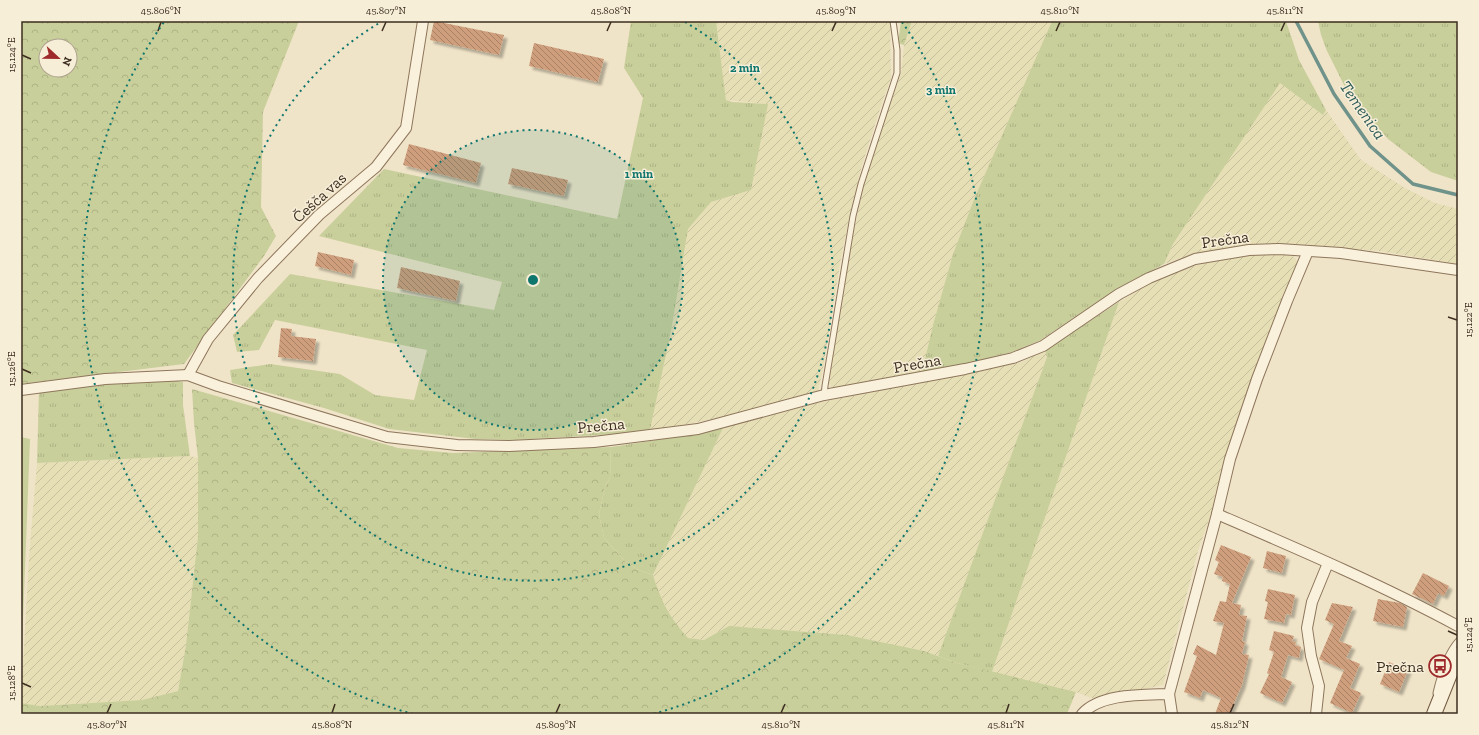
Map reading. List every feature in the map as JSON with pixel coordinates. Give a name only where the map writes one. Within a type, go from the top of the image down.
[{"type":"street","name":"Češča vas","points":[[188,375],[208,339],[258,278],[319,215],[376,167],[406,128],[423,21]]},
{"type":"street","name":"Prečna","points":[[188,375],[218,386],[387,437],[457,445],[509,446],[594,442],[698,429],[824,395],[965,369],[1013,358],[1043,346],[1125,291],[1162,272],[1195,259],[1249,250],[1279,249],[1367,256],[1458,270]]},
{"type":"street","points":[[1172,714],[1169,694],[1218,514],[1232,452],[1257,380],[1308,251]]},
{"type":"street","points":[[21,390],[105,379],[188,375]]},
{"type":"street","points":[[1218,514],[1406,599],[1458,626]]},
{"type":"street","points":[[1316,714],[1319,686],[1311,656],[1307,628],[1312,602],[1328,563]]},
{"type":"street","points":[[1435,712],[1458,654]]},
{"type":"street","points":[[1082,714],[1087,709],[1111,698],[1169,694]]},
{"type":"lane","points":[[824,395],[853,216],[861,184],[897,73],[897,50],[893,21]]},
{"type":"lane","points":[[1435,712],[1438,681],[1453,646],[1458,641]]},
{"type":"shaded area","points":[[716,21],[890,21],[891,78],[862,165],[851,210],[841,258],[818,391],[730,415],[656,431],[650,430],[672,326],[688,229],[711,202],[751,190],[767,104],[726,100]]},
{"type":"shaded area","points":[[912,21],[1052,21],[975,197],[953,254],[933,325],[922,372],[837,388],[831,387],[829,383],[830,375],[851,244],[867,170],[901,74],[904,45]]},
{"type":"shaded area","points":[[1280,82],[1323,115],[1326,110],[1361,160],[1405,188],[1435,203],[1458,209],[1458,264],[1379,251],[1280,244],[1242,245],[1190,255],[1164,264],[1173,244]]},
{"type":"shaded area","points":[[1249,254],[1280,254],[1293,256],[1298,262],[1238,418],[1215,494],[1211,514],[1198,551],[1163,685],[1115,693],[1094,699],[1076,692],[992,672],[1119,302],[1163,276],[1204,263]]},
{"type":"shaded area","points":[[1045,350],[1047,357],[938,656],[923,651],[847,635],[729,626],[704,640],[688,638],[676,625],[660,596],[653,575],[723,428],[817,403],[1022,362]]},
{"type":"shaded area","points":[[190,456],[198,458],[198,536],[186,645],[178,691],[142,700],[40,706],[21,703],[29,557],[37,463]]},
{"type":"green space","points":[[21,21],[299,21],[263,112],[261,207],[276,236],[264,256],[184,364],[21,384]]},
{"type":"green space","points":[[631,21],[716,21],[726,100],[732,102],[768,104],[751,190],[711,202],[688,229],[672,326],[650,430],[618,434],[515,440],[475,439],[389,429],[324,408],[232,383],[230,370],[270,364],[340,374],[375,395],[414,400],[427,350],[275,320],[259,350],[237,352],[233,335],[290,274],[494,310],[502,282],[319,236],[384,169],[617,219],[643,98],[624,68]]},
{"type":"green space","points":[[901,21],[912,21],[904,45],[898,43]]},
{"type":"green space","points":[[1052,21],[1286,21],[1299,60],[1326,110],[1323,115],[1280,83],[1173,244],[1164,264],[1111,293],[1039,341],[1012,352],[957,366],[922,372],[933,325],[953,254],[975,197]]},
{"type":"green space","points":[[1318,21],[1458,21],[1458,181],[1431,172],[1388,139],[1348,93],[1327,51]]},
{"type":"green space","points":[[1119,302],[992,672],[957,663],[938,656],[1047,357],[1045,350]]},
{"type":"green space","points":[[162,378],[183,382],[183,405],[190,456],[37,463],[39,390]]},
{"type":"green space","points":[[192,389],[398,448],[453,453],[611,447],[610,477],[605,487],[599,514],[604,538],[626,562],[639,570],[653,575],[659,593],[667,609],[688,638],[704,640],[729,626],[847,635],[924,651],[957,663],[1076,692],[1067,714],[21,714],[21,703],[40,706],[142,700],[178,691],[186,645],[198,536],[198,458]]},
{"type":"green space","points":[[723,428],[653,575],[639,570],[626,562],[604,538],[599,514],[605,487],[610,477],[611,447],[708,432]]},
{"type":"green space","points":[[21,437],[30,439],[21,673]]},
{"type":"building","points":[[434,21],[504,35],[499,55],[430,40]]},
{"type":"building","points":[[534,43],[604,59],[598,82],[529,66]]},
{"type":"building","points":[[409,144],[481,163],[476,183],[403,165]]},
{"type":"building","points":[[512,168],[568,180],[564,196],[508,184]]},
{"type":"building","points":[[318,252],[354,260],[351,275],[315,266]]},
{"type":"building","points":[[401,267],[460,281],[456,301],[397,288]]},
{"type":"building","points":[[281,328],[292,329],[291,336],[316,339],[313,361],[278,357]]},
{"type":"building","points":[[1221,545],[1251,557],[1232,603],[1241,605],[1239,615],[1247,616],[1242,641],[1245,642],[1242,654],[1249,655],[1242,685],[1229,714],[1215,714],[1221,698],[1203,690],[1200,698],[1184,692],[1197,656],[1193,654],[1197,645],[1216,655],[1224,623],[1213,621],[1220,601],[1226,602],[1230,584],[1222,581],[1223,577],[1214,574],[1219,562],[1215,560]]},
{"type":"building","points":[[1267,551],[1286,556],[1282,573],[1263,568]]},
{"type":"building","points":[[1423,573],[1449,586],[1444,596],[1438,593],[1433,604],[1412,594]]},
{"type":"building","points":[[1268,589],[1295,595],[1291,615],[1286,614],[1284,623],[1264,619],[1268,602],[1265,601]]},
{"type":"building","points":[[1378,599],[1400,603],[1407,607],[1403,627],[1373,621]]},
{"type":"building","points":[[1332,603],[1353,607],[1339,641],[1352,646],[1346,658],[1360,664],[1350,688],[1361,693],[1352,713],[1330,703],[1344,670],[1319,659],[1334,624],[1325,620]]},
{"type":"building","points":[[1274,631],[1294,636],[1292,641],[1296,642],[1295,645],[1301,647],[1299,658],[1288,655],[1281,677],[1292,682],[1282,703],[1260,693],[1269,674],[1267,673],[1274,652],[1269,650]]},
{"type":"building","points":[[1389,662],[1408,670],[1399,692],[1380,684]]},
{"type":"waterway","name":"Temenica","points":[[1296,21],[1334,94],[1370,146],[1413,184],[1458,195]]},
{"type":"place","name":"Prečna","points":[[1440,666]]}]
